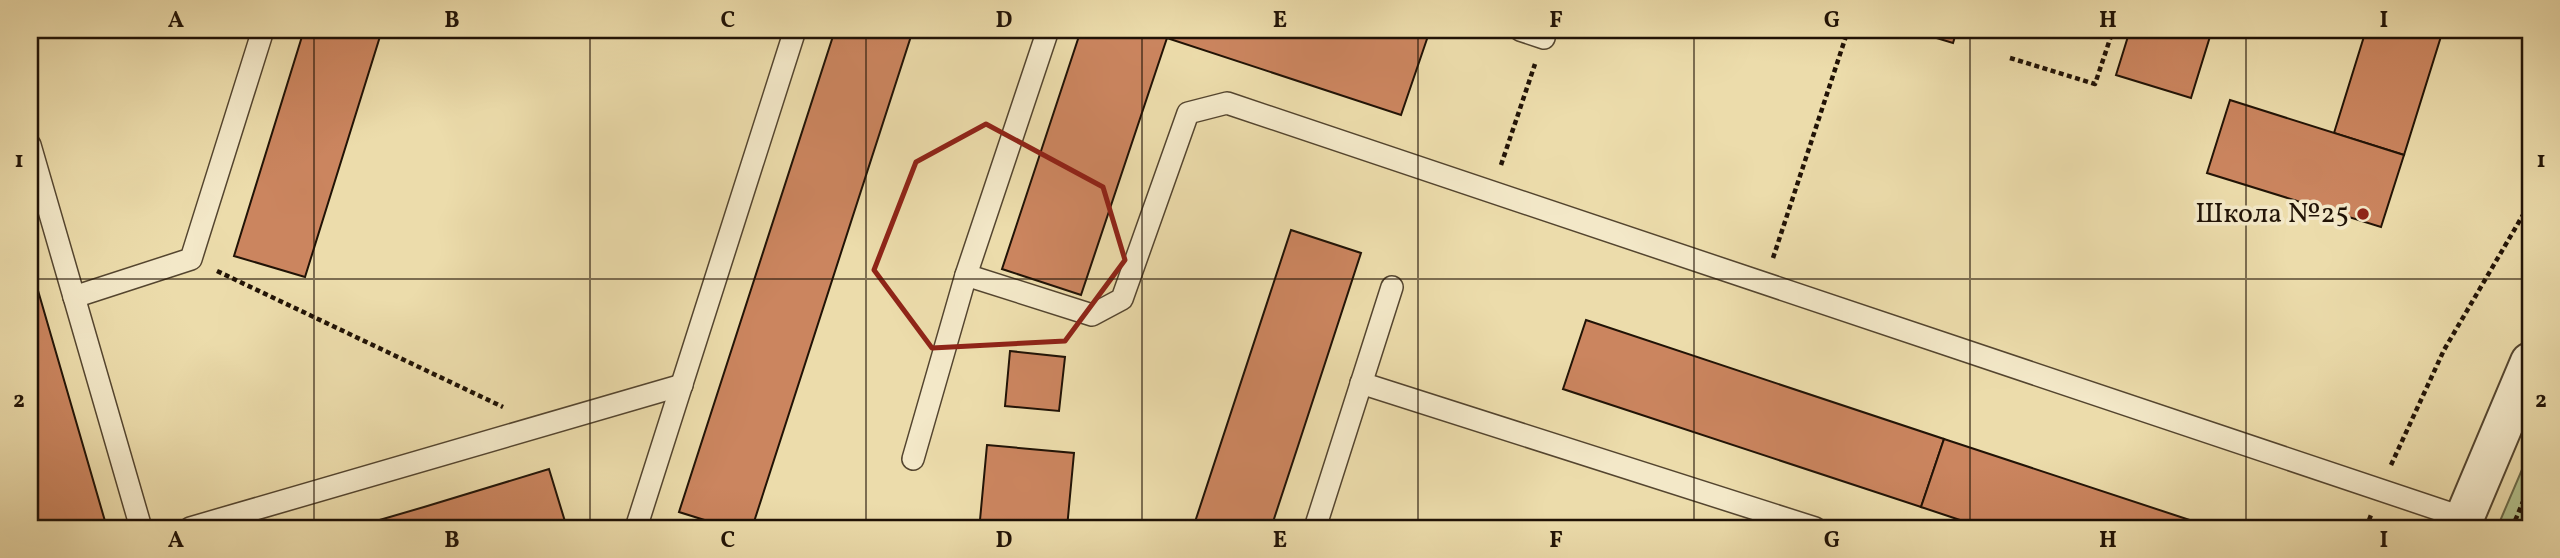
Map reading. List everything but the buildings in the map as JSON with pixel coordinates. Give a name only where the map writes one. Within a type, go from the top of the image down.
[{"type":"street","points":[[2462,523],[2530,362]]},
{"type":"lane","points":[[74,296],[191,259],[263,30]]},
{"type":"lane","points":[[636,528],[795,30]]},
{"type":"lane","points":[[913,459],[966,275],[1048,30]]},
{"type":"lane","points":[[1520,30],[1544,38]]},
{"type":"lane","points":[[966,275],[1092,315],[1122,299],[1188,113],[1227,103],[1492,190],[2462,523]]},
{"type":"lane","points":[[30,145],[141,528]]},
{"type":"lane","points":[[1315,528],[1392,287]]},
{"type":"lane","points":[[1361,383],[1815,528]]},
{"type":"lane","points":[[190,528],[682,385]]},
{"type":"path","points":[[1764,284],[1847,30]]},
{"type":"path","points":[[2010,58],[2095,84],[2113,30]]},
{"type":"path","points":[[1492,190],[1544,38]]},
{"type":"path","points":[[2399,445],[2444,350],[2530,203]]},
{"type":"path","points":[[191,259],[542,425]]},
{"type":"path","points":[[2512,528],[2530,487]]},
{"type":"highlighted area","points":[[986,124],[1103,187],[1125,260],[1065,341],[932,348],[874,270],[916,162]]},
{"type":"green space","points":[[2530,451],[2530,528],[2497,528]]},
{"type":"place","name":"Школа №25","points":[[2363,214]]}]
